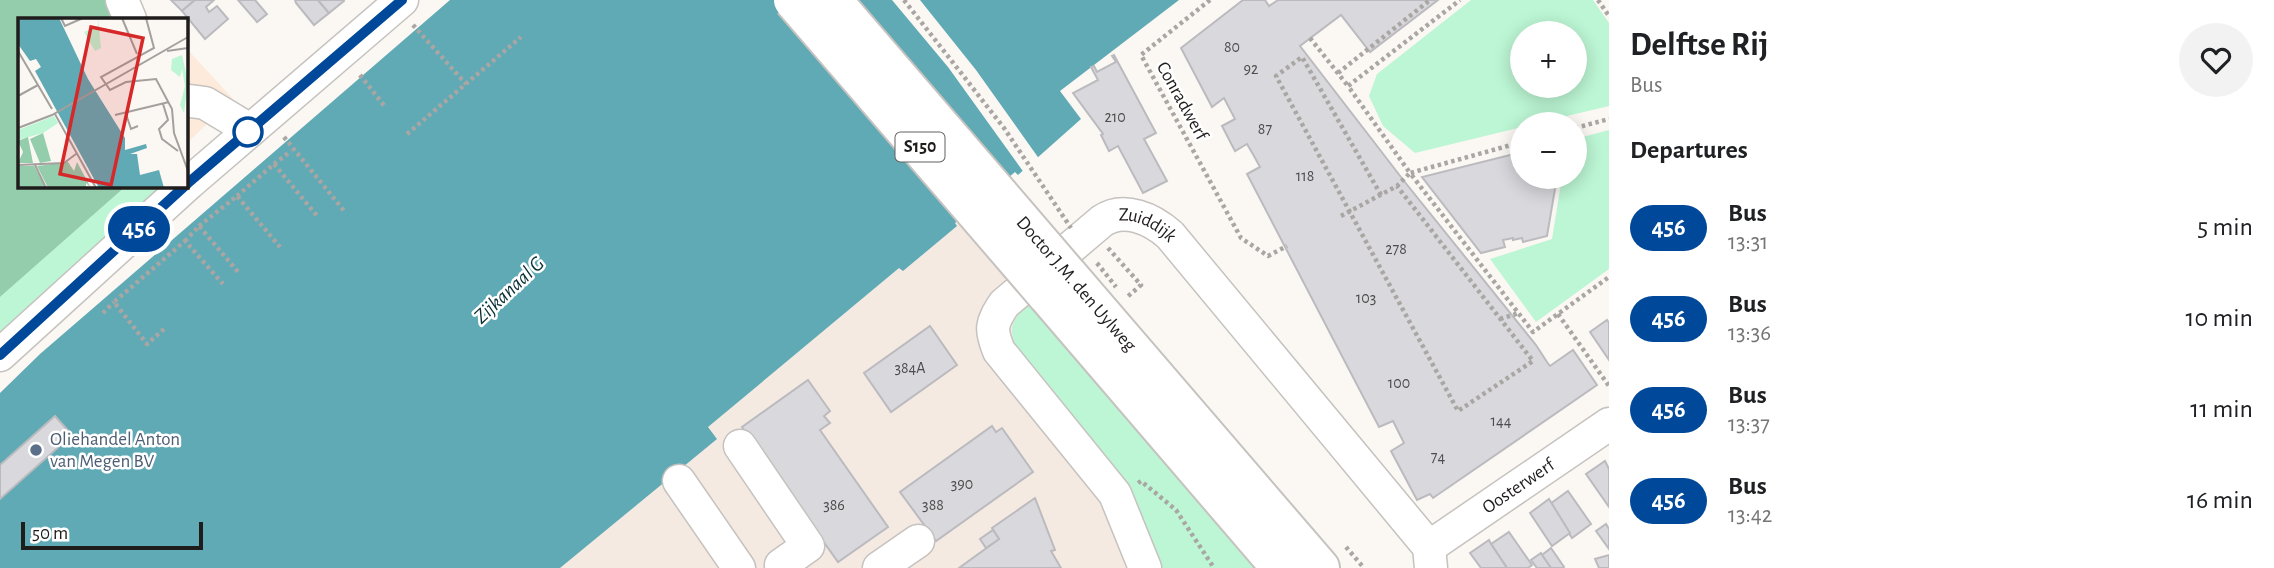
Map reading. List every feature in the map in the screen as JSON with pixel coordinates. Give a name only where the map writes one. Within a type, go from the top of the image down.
[{"type":"main road","name":"Doctor J.M. den Uylweg","points":[[793,0],[1068,275],[1282,568]]},
{"type":"main road","name":"Doctor J.M. den Uylweg","points":[[832,0],[1320,568]]},
{"type":"street","points":[[122,0],[130,18]]},
{"type":"street","points":[[187,177],[250,130],[399,3]]},
{"type":"street","points":[[187,101],[205,103],[250,130]]},
{"type":"street","points":[[0,355],[176,187]]},
{"type":"street","name":"Zuiddijk","points":[[1145,568],[1115,494],[999,351],[992,335],[993,320],[1004,304],[1102,221],[1124,214],[1157,223],[1170,234],[1430,558]]},
{"type":"street","name":"Oosterwerf","points":[[1430,558],[1609,424]]},
{"type":"street","points":[[740,446],[816,557],[776,567]]},
{"type":"street","points":[[679,481],[739,568]]},
{"type":"street","points":[[879,568],[918,541]]},
{"type":"path","name":"Doctor J.M. den Uylweg","points":[[904,0],[1004,128],[1075,233]]},
{"type":"path","name":"Conradwerf","points":[[1210,0],[1141,55],[1241,238],[1268,256],[1287,246]]},
{"type":"path","points":[[1338,73],[1430,0]]},
{"type":"path","points":[[1348,86],[1460,0]]},
{"type":"path","points":[[1598,0],[1609,16]]},
{"type":"path","points":[[399,3],[466,84]]},
{"type":"path","points":[[407,134],[521,37]]},
{"type":"path","points":[[1310,38],[1533,332],[1609,277]]},
{"type":"path","points":[[1381,195],[1302,57],[1276,76],[1458,411],[1532,361],[1397,186]]},
{"type":"path","points":[[360,75],[386,108]]},
{"type":"path","points":[[1587,125],[1609,119]]},
{"type":"path","points":[[284,138],[345,212]]},
{"type":"path","points":[[1341,216],[1397,186],[1410,173],[1510,145]]},
{"type":"path","points":[[103,313],[199,226],[291,151]]},
{"type":"path","points":[[274,164],[318,217]]},
{"type":"path","points":[[237,196],[280,247]]},
{"type":"path","points":[[199,226],[239,273]]},
{"type":"path","points":[[185,241],[223,284]]},
{"type":"path","points":[[1112,253],[1140,285],[1126,299]]},
{"type":"path","name":"Doctor J.M. den Uylweg","points":[[1068,275],[1116,287]]},
{"type":"path","points":[[114,303],[146,344],[164,329]]},
{"type":"path","points":[[1500,319],[1519,313]]},
{"type":"path","points":[[1558,314],[1609,386]]},
{"type":"path","points":[[1115,494],[1142,481],[1175,510],[1214,568]]},
{"type":"shaded area","points":[[187,49],[233,99],[187,143]]},
{"type":"shaded area","points":[[885,82],[1238,568],[235,568]]},
{"type":"green space","points":[[0,0],[112,0],[122,18],[18,18],[18,187],[125,187],[0,297]]},
{"type":"green space","points":[[1471,0],[1593,0],[1609,23],[1609,106],[1584,112],[1510,112],[1510,130],[1415,153],[1383,126],[1369,96],[1377,74]]},
{"type":"green space","points":[[1609,130],[1609,269],[1536,322],[1490,259],[1552,239],[1560,189],[1587,189],[1587,136]]},
{"type":"green space","points":[[125,187],[174,187],[0,350],[0,297]]},
{"type":"green space","points":[[1035,300],[1254,568],[1160,568],[1136,505],[1117,470],[1039,382],[1015,345],[1012,329],[1015,320]]},
{"type":"water","name":"Zijkanaal G","points":[[450,0],[1179,0],[1060,91],[1081,119],[1018,175],[1015,172],[955,223],[957,226],[903,271],[899,268],[708,427],[717,439],[560,568],[0,568],[0,393],[40,354]]},
{"type":"pier","points":[[892,0],[920,0],[976,70],[1040,160],[1025,174],[948,67]]},
{"type":"building","points":[[171,0],[195,0],[182,11]]},
{"type":"building","points":[[195,0],[214,0],[206,7],[209,12],[217,6],[228,19],[205,39],[182,11]]},
{"type":"building","points":[[238,0],[255,0],[267,14],[257,22]]},
{"type":"building","points":[[295,0],[318,0],[329,13],[314,25]]},
{"type":"building","points":[[318,0],[343,0],[344,1],[329,13]]},
{"type":"building","points":[[1243,0],[1265,0],[1269,6],[1278,0],[1438,0],[1370,52],[1341,15],[1300,46],[1550,366],[1573,350],[1597,385],[1433,498],[1430,494],[1417,500],[1391,451],[1404,443],[1393,421],[1379,427],[1247,174],[1260,167],[1247,144],[1235,151],[1222,126],[1235,119],[1224,98],[1212,107],[1181,48]]},
{"type":"building","points":[[1114,55],[1156,133],[1144,139],[1167,181],[1143,193],[1118,146],[1109,151],[1101,135],[1103,134],[1073,93],[1098,80],[1091,67],[1094,66],[1097,72],[1116,62],[1112,56]]},
{"type":"building","points":[[1510,155],[1510,189],[1555,189],[1547,236],[1523,242],[1522,238],[1503,240],[1505,247],[1481,253],[1422,177]]},
{"type":"building","points":[[1607,320],[1609,323],[1609,360],[1590,332]]},
{"type":"building","points":[[930,326],[957,365],[891,412],[864,373]]},
{"type":"building","points":[[808,380],[830,411],[824,416],[830,423],[820,430],[888,527],[838,562],[742,427]]},
{"type":"building","name":"Oliehandel Anton van Megen BV","points":[[55,416],[72,435],[0,499],[0,465]]},
{"type":"building","points":[[992,426],[996,432],[1002,428],[1033,472],[936,541],[900,492]]},
{"type":"building","points":[[1605,461],[1609,469],[1609,507],[1586,474]]},
{"type":"building","points":[[1568,491],[1591,524],[1572,538],[1550,504]]},
{"type":"building","points":[[1035,498],[1055,550],[1051,551],[1061,568],[959,568],[999,539],[992,528]]},
{"type":"building","points":[[1549,499],[1570,533],[1552,546],[1530,513]]},
{"type":"building","points":[[1606,524],[1609,529],[1609,549],[1596,531]]},
{"type":"building","points":[[993,530],[999,539],[986,548],[980,539]]},
{"type":"building","points":[[1509,532],[1532,565],[1528,568],[1507,568],[1491,544]]},
{"type":"building","points":[[1489,540],[1507,568],[1481,568],[1470,553]]},
{"type":"building","points":[[1551,548],[1563,568],[1551,568],[1542,555]]},
{"type":"building","points":[[1541,553],[1551,568],[1537,568],[1531,560]]},
{"type":"building","points":[[1609,555],[1609,568],[1599,568],[1595,559]]},
{"type":"bus line","name":"456","points":[[187,184],[402,0]]},
{"type":"bus line","name":"456","points":[[0,355],[184,187]]},
{"type":"place","name":"Oliehandel Anton van Megen BV","points":[[36,450]]}]
